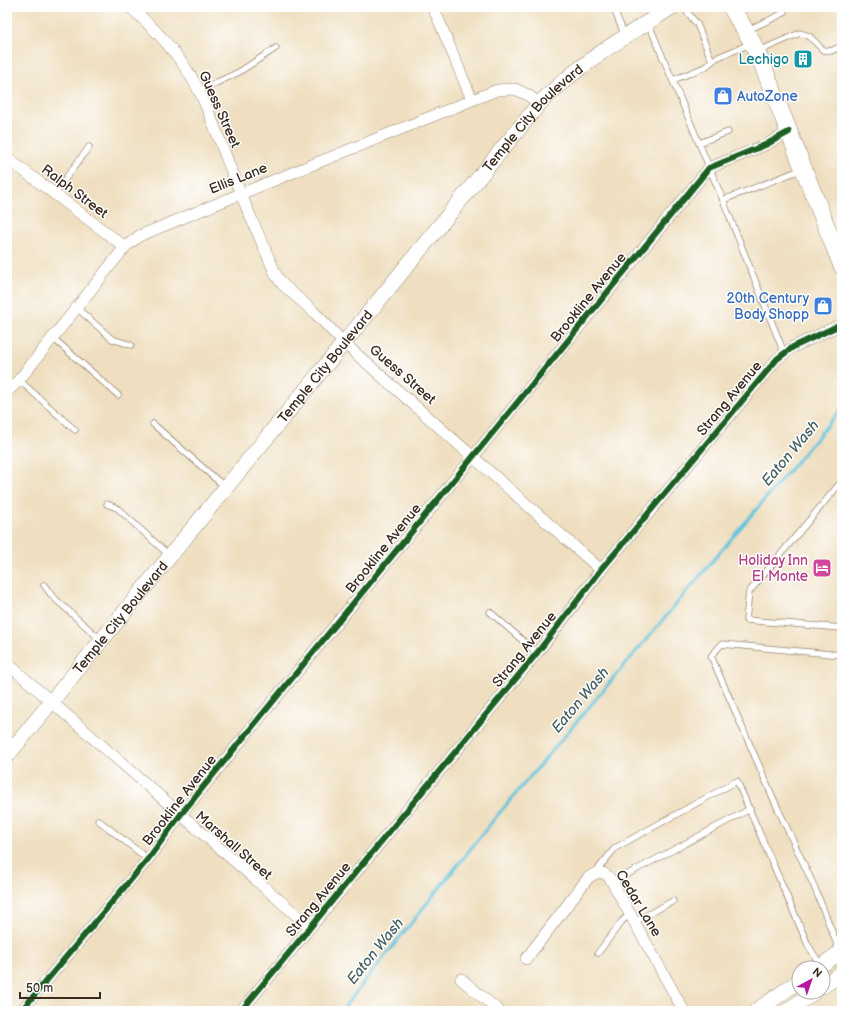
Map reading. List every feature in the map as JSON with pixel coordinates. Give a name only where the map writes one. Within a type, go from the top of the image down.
[{"type":"main road","name":"Temple City Boulevard","points":[[7,756],[539,104],[570,76],[610,45],[672,7]]},
{"type":"main road","points":[[731,7],[752,42],[842,266]]},
{"type":"main road","points":[[829,960],[841,952]]},
{"type":"main road","points":[[831,981],[842,973]]},
{"type":"main road","points":[[756,1011],[791,987]]},
{"type":"main road","points":[[786,1011],[802,1000]]},
{"type":"street","name":"Guess Street","points":[[130,7],[146,21],[174,52],[198,91],[240,193],[276,275],[283,285],[313,311],[344,343],[601,570]]},
{"type":"street","points":[[432,7],[472,100]]},
{"type":"street","name":"Ellis Lane","points":[[7,392],[19,380],[125,247],[139,236],[240,193],[497,90],[515,89],[539,104]]},
{"type":"street","name":"Brookline Avenue","points":[[21,1011],[148,859],[180,814],[709,168],[765,145],[789,132]]},
{"type":"street","name":"Ralph Street","points":[[7,158],[54,195],[125,247]]},
{"type":"street","name":"Strang Avenue","points":[[241,1011],[537,652],[601,570],[777,359],[793,347],[842,324]]},
{"type":"street","name":"Marshall Street","points":[[7,662],[310,927]]},
{"type":"street","name":"Cedar Lane","points":[[526,959],[588,878],[595,873],[602,872],[613,882],[684,1011]]},
{"type":"street","points":[[461,979],[499,1011]]},
{"type":"lane","points":[[613,7],[625,36]]},
{"type":"lane","points":[[683,7],[697,24],[712,61]]},
{"type":"lane","points":[[752,42],[784,12],[782,7]]},
{"type":"lane","points":[[648,22],[723,200],[784,353]]},
{"type":"lane","points":[[673,80],[704,67],[716,58],[752,42],[800,33],[808,36],[823,50],[831,51],[842,46]]},
{"type":"lane","points":[[198,91],[238,72],[276,48]]},
{"type":"lane","points":[[699,143],[728,132]]},
{"type":"lane","points":[[54,195],[89,147]]},
{"type":"lane","points":[[723,200],[804,169]]},
{"type":"lane","points":[[77,308],[112,339],[131,345]]},
{"type":"lane","points":[[53,338],[118,395]]},
{"type":"lane","points":[[19,380],[75,430]]},
{"type":"lane","points":[[153,424],[226,488]]},
{"type":"lane","points":[[842,481],[749,592],[746,620],[842,628]]},
{"type":"lane","points":[[107,504],[118,508],[170,556]]},
{"type":"lane","points":[[44,585],[52,596],[102,640]]},
{"type":"lane","points":[[490,612],[537,652]]},
{"type":"lane","points":[[841,952],[814,886],[778,809],[711,656],[722,644],[842,655]]},
{"type":"lane","points":[[595,873],[615,848],[737,781],[816,960]]},
{"type":"lane","points":[[613,882],[750,809]]},
{"type":"lane","points":[[98,820],[148,859]]},
{"type":"lane","points":[[598,953],[622,921],[673,901]]},
{"type":"waterway","name":"Eaton Wash","points":[[341,1011],[496,817],[842,408]]},
{"type":"cycle path","points":[[21,1011],[148,859],[181,814],[709,168],[765,145],[789,132]]},
{"type":"cycle path","points":[[241,1011],[537,653],[601,570],[777,359],[793,347],[842,324]]},
{"type":"place","name":"Lechigo","points":[[803,59]]},
{"type":"place","name":"AutoZone","points":[[723,96]]},
{"type":"place","name":"20th Century Body Shopp","points":[[823,306]]},
{"type":"place","name":"Holiday Inn El Monte","points":[[822,568]]}]
